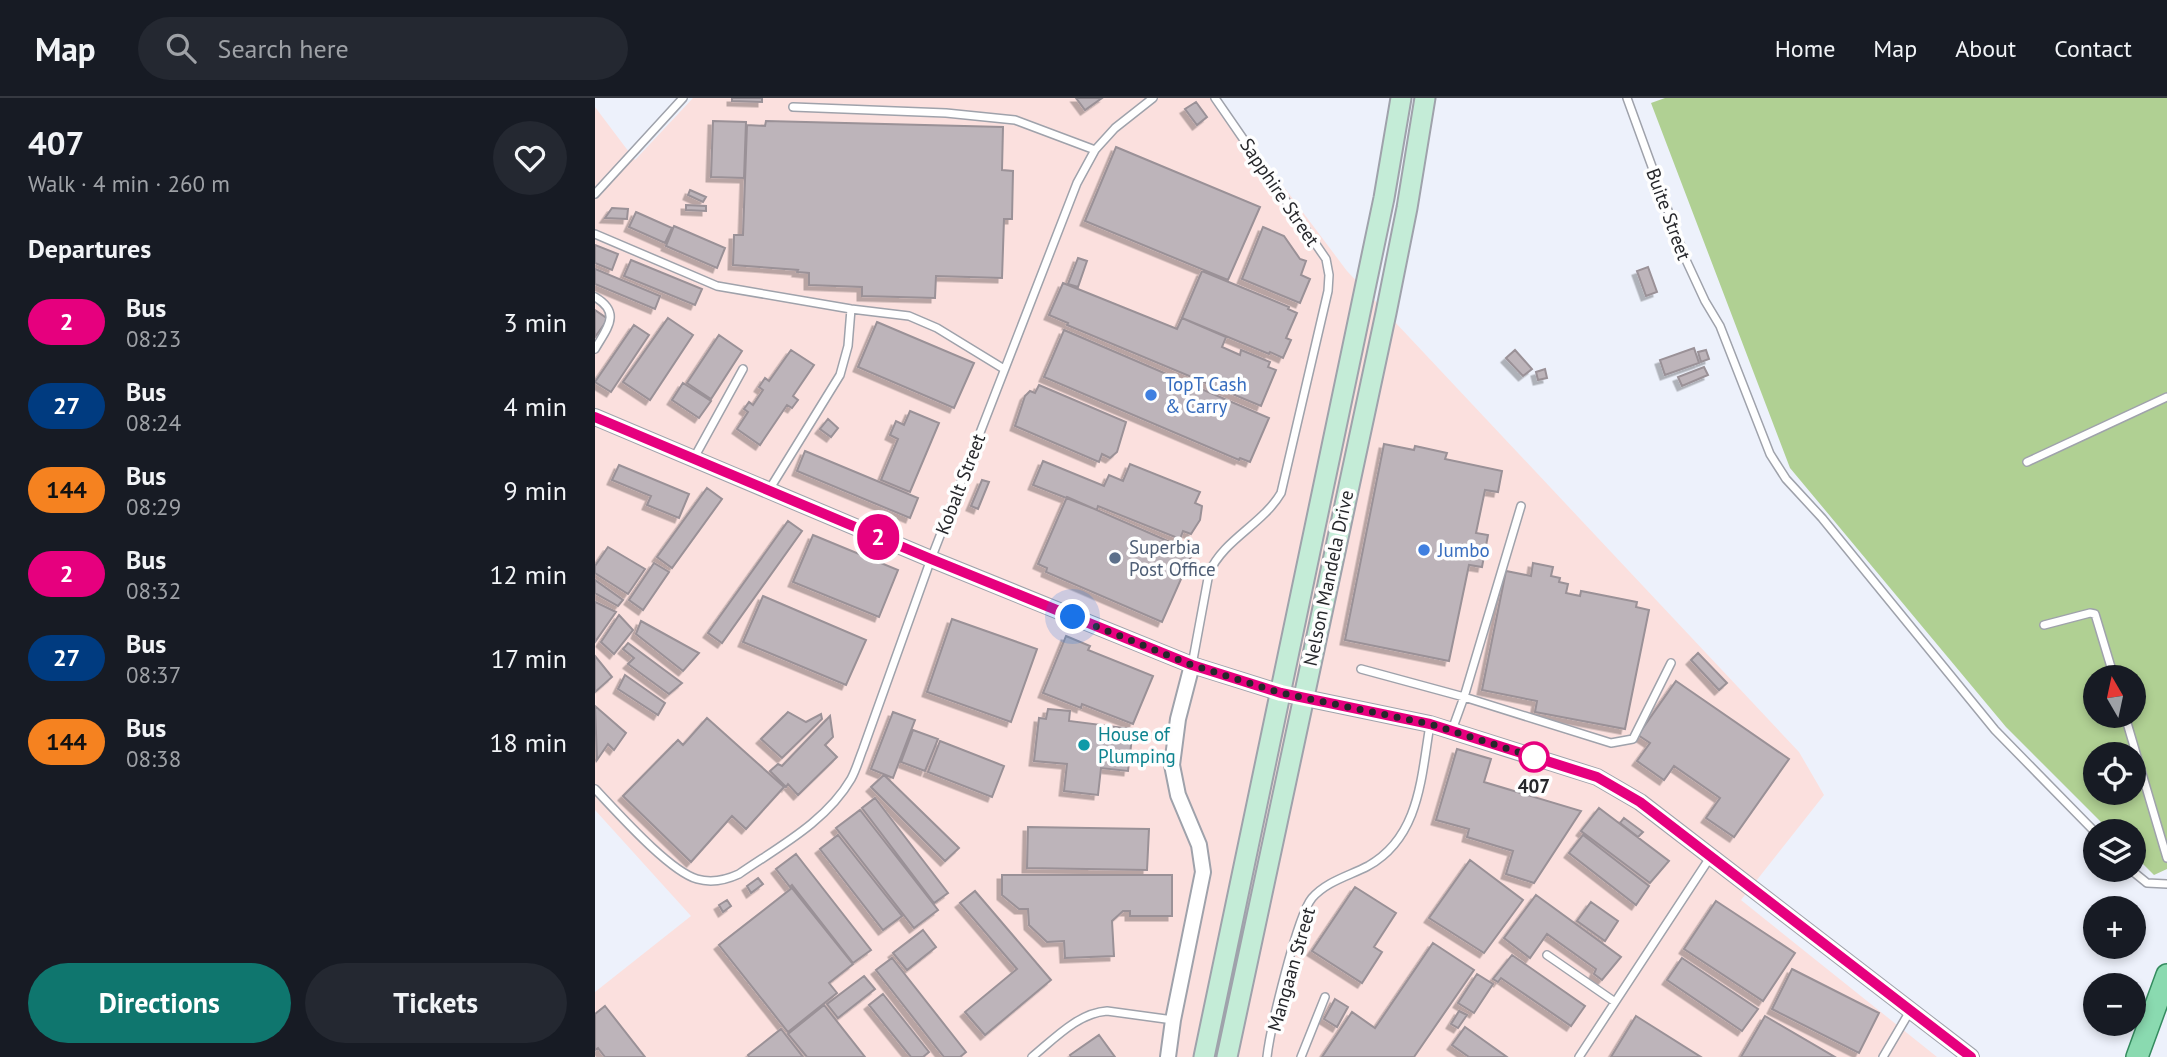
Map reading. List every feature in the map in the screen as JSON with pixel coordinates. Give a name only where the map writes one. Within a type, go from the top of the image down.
[{"type":"main road","name":"Nelson Mandela Drive","points":[[1204,1057],[1394,143],[1401,98]]},
{"type":"main road","name":"Nelson Mandela Drive","points":[[1227,1057],[1386,313],[1423,107]]},
{"type":"main road","points":[[2140,1049],[2163,983]]},
{"type":"street","points":[[595,417],[931,559],[1192,665],[1281,693],[1430,724],[1597,777],[1640,802],[1971,1057]]},
{"type":"street","points":[[1168,1057],[1203,872],[1199,845],[1178,795],[1171,765],[1178,719],[1192,665]]},
{"type":"lane","points":[[595,194],[683,98]]},
{"type":"lane","name":"Kobalt Street","points":[[595,789],[666,860],[682,873],[698,880],[728,879],[739,874],[810,825],[830,807],[851,779],[859,759],[931,559],[1077,183],[1095,150],[1115,128],[1153,98]]},
{"type":"lane","name":"Sapphire Street","points":[[1192,665],[1209,573],[1213,565],[1219,554],[1270,508],[1281,494],[1328,291],[1329,275],[1326,259],[1250,145],[1215,98]]},
{"type":"lane","name":"Buite Street","points":[[1627,98],[1686,260],[1720,326],[1770,454],[1786,479],[1831,528],[1995,730],[2083,820]]},
{"type":"lane","points":[[793,107],[1015,120],[1095,150]]},
{"type":"lane","points":[[595,234],[717,286],[909,316],[936,328],[1004,369]]},
{"type":"lane","points":[[595,297],[611,311],[610,323],[595,349]]},
{"type":"lane","points":[[769,490],[840,375],[848,346],[851,309]]},
{"type":"lane","points":[[693,459],[743,369]]},
{"type":"lane","points":[[2027,462],[2167,397]]},
{"type":"lane","points":[[1452,731],[1521,506]]},
{"type":"lane","points":[[2044,625],[2095,614],[2110,665]]},
{"type":"lane","points":[[1361,669],[1464,697],[1611,743],[1620,743],[1633,739],[1671,663]]},
{"type":"lane","name":"Mangaan Street","points":[[1267,1057],[1283,986],[1307,906],[1320,890],[1381,857],[1403,835],[1411,818],[1420,784],[1430,724]]},
{"type":"lane","points":[[2129,728],[2167,858]]},
{"type":"lane","points":[[1579,1057],[1711,856]]},
{"type":"lane","points":[[2146,882],[2167,884]]},
{"type":"lane","points":[[1547,955],[1615,1002]]},
{"type":"lane","points":[[1301,1057],[1325,997]]},
{"type":"lane","points":[[1032,1057],[1077,1021],[1096,1012],[1107,1010],[1173,1020]]},
{"type":"lane","points":[[1883,1057],[1910,1011]]},
{"type":"shaded area","points":[[693,98],[1217,98],[1347,271],[1799,752],[1824,795],[1741,900],[1937,1057],[595,1057],[595,992],[691,916],[595,810],[595,107],[635,160]]},
{"type":"green space","points":[[1665,98],[2167,98],[2167,869],[2154,875],[2146,867],[2146,819],[2098,819],[2084,805],[2146,805],[2146,742],[2083,742],[2083,804],[2006,727],[1790,468],[1651,103]]},
{"type":"building","points":[[732,98],[762,98],[762,102],[732,101]]},
{"type":"building","points":[[1076,98],[1102,98],[1085,110]]},
{"type":"building","points":[[1196,102],[1207,117],[1197,125],[1185,109]]},
{"type":"building","points":[[713,121],[746,122],[744,178],[711,177]]},
{"type":"building","points":[[766,121],[1003,127],[1002,170],[1013,171],[1012,219],[1004,219],[1002,278],[936,276],[935,298],[862,296],[862,287],[809,285],[809,273],[797,272],[798,270],[733,265],[734,235],[743,235],[747,125],[765,126]]},
{"type":"building","points":[[1116,147],[1260,207],[1228,280],[1085,221]]},
{"type":"building","points":[[690,190],[706,197],[703,202],[688,195]]},
{"type":"building","points":[[686,205],[706,206],[706,211],[686,210]]},
{"type":"building","points":[[612,208],[628,209],[627,219],[605,218]]},
{"type":"building","points":[[636,212],[672,228],[665,243],[629,227]]},
{"type":"building","points":[[674,226],[725,248],[717,268],[666,246]]},
{"type":"building","points":[[1263,227],[1284,236],[1300,259],[1306,261],[1301,275],[1310,279],[1300,303],[1242,279]]},
{"type":"building","points":[[595,245],[618,254],[612,270],[595,263]]},
{"type":"building","points":[[1078,258],[1087,261],[1078,287],[1068,284]]},
{"type":"building","points":[[631,260],[702,289],[695,305],[624,276]]},
{"type":"building","points":[[1648,267],[1657,292],[1646,296],[1637,271]]},
{"type":"building","points":[[595,269],[660,296],[655,309],[595,284]]},
{"type":"building","points":[[1202,271],[1289,307],[1288,309],[1297,313],[1286,338],[1291,340],[1283,358],[1182,318]]},
{"type":"building","points":[[1063,283],[1177,329],[1182,318],[1226,337],[1222,347],[1240,355],[1241,350],[1270,362],[1268,367],[1276,370],[1261,406],[1049,315]]},
{"type":"building","points":[[595,310],[608,319],[595,337]]},
{"type":"building","points":[[668,318],[693,335],[650,400],[623,382]]},
{"type":"building","points":[[877,322],[974,363],[954,408],[858,367]]},
{"type":"building","points":[[634,325],[649,335],[611,392],[595,382]]},
{"type":"building","name":"TopT Cash & Carry","points":[[1064,330],[1269,418],[1250,462],[1240,458],[1239,460],[1044,377]]},
{"type":"building","points":[[719,335],[742,351],[711,399],[687,383]]},
{"type":"building","points":[[1694,348],[1699,363],[1665,375],[1660,360]]},
{"type":"building","points":[[791,350],[814,365],[793,396],[798,400],[792,408],[787,405],[760,445],[737,429],[748,412],[744,409],[749,402],[753,405],[763,390],[759,387],[765,378],[769,381]]},
{"type":"building","points":[[1515,350],[1532,369],[1523,376],[1506,358]]},
{"type":"building","points":[[1706,350],[1709,359],[1701,362],[1698,352]]},
{"type":"building","points":[[1704,367],[1708,375],[1682,386],[1678,377]]},
{"type":"building","points":[[1545,369],[1547,378],[1538,380],[1536,372]]},
{"type":"building","points":[[683,383],[711,401],[699,418],[672,400]]},
{"type":"building","points":[[1039,385],[1126,422],[1117,452],[1110,458],[1102,454],[1099,462],[1015,426],[1025,396],[1030,391],[1035,393]]},
{"type":"building","points":[[910,411],[939,423],[910,492],[881,480],[898,439],[890,435],[896,421],[904,425]]},
{"type":"building","points":[[828,419],[838,428],[831,437],[820,429]]},
{"type":"building","name":"Jumbo","points":[[1384,444],[1414,450],[1415,446],[1447,453],[1445,459],[1502,471],[1498,492],[1485,490],[1476,533],[1488,535],[1482,567],[1469,565],[1449,661],[1345,640]]},
{"type":"building","points":[[805,451],[918,498],[910,518],[797,471]]},
{"type":"building","points":[[1043,461],[1104,486],[1109,475],[1123,481],[1130,464],[1200,492],[1195,503],[1202,506],[1200,520],[1191,534],[1183,531],[1180,539],[1098,506],[1097,510],[1033,485]]},
{"type":"building","points":[[619,465],[689,494],[679,518],[647,505],[651,496],[612,480]]},
{"type":"building","points":[[982,480],[989,482],[978,509],[971,506]]},
{"type":"building","points":[[707,488],[722,499],[672,568],[657,557]]},
{"type":"building","name":"Superbia Post Office","points":[[1067,497],[1193,552],[1162,622],[1046,572],[1047,568],[1038,564]]},
{"type":"building","points":[[788,521],[802,531],[722,643],[708,633]]},
{"type":"building","points":[[813,535],[898,570],[879,617],[793,582]]},
{"type":"building","points":[[608,547],[645,569],[628,594],[595,573],[595,566]]},
{"type":"building","points":[[654,563],[669,572],[643,610],[629,600]]},
{"type":"building","points":[[1533,563],[1553,567],[1551,576],[1568,584],[1566,593],[1580,596],[1581,591],[1637,602],[1636,607],[1649,610],[1625,729],[1535,712],[1537,701],[1482,690],[1506,571],[1531,576]]},
{"type":"building","points":[[595,580],[623,600],[618,606],[595,593]]},
{"type":"building","points":[[763,596],[866,640],[846,685],[743,642]]},
{"type":"building","points":[[595,602],[616,612],[595,642]]},
{"type":"building","points":[[619,615],[633,630],[614,654],[601,642]]},
{"type":"building","points":[[952,619],[1037,649],[1011,722],[927,692]]},
{"type":"building","points":[[641,621],[699,653],[683,671],[636,634]]},
{"type":"building","points":[[1066,636],[1090,646],[1088,650],[1153,676],[1133,724],[1082,704],[1081,708],[1043,693]]},
{"type":"building","points":[[628,643],[682,683],[669,694],[628,664],[634,658],[623,649]]},
{"type":"building","points":[[1698,653],[1727,683],[1719,690],[1691,660]]},
{"type":"building","points":[[595,656],[612,677],[595,692]]},
{"type":"building","points":[[625,675],[665,703],[658,715],[618,689]]},
{"type":"building","points":[[1676,681],[1789,759],[1734,837],[1706,818],[1720,798],[1674,766],[1664,780],[1637,761],[1650,743],[1638,735]]},
{"type":"building","points":[[595,706],[626,733],[614,750],[608,744],[597,760]]},
{"type":"building","name":"House of Plumping","points":[[1048,709],[1070,711],[1069,721],[1133,729],[1128,771],[1101,768],[1098,795],[1064,791],[1067,764],[1034,761],[1039,718],[1046,719]]},
{"type":"building","points":[[788,712],[806,722],[821,714],[822,719],[782,758],[761,739]]},
{"type":"building","points":[[893,712],[915,720],[893,778],[871,769]]},
{"type":"building","points":[[830,716],[833,737],[825,745],[837,757],[798,795],[770,771],[778,764],[782,766]]},
{"type":"building","points":[[707,718],[784,787],[746,829],[732,816],[691,862],[623,796],[678,740],[683,745]]},
{"type":"building","points":[[913,730],[938,739],[925,771],[901,762]]},
{"type":"building","points":[[940,741],[1004,766],[992,797],[928,772]]},
{"type":"building","points":[[1457,749],[1491,759],[1484,782],[1581,811],[1534,883],[1506,874],[1513,851],[1467,837],[1469,829],[1436,820]]},
{"type":"building","points":[[884,775],[959,848],[945,861],[871,787]]},
{"type":"building","points":[[875,798],[948,893],[934,903],[862,808]]},
{"type":"building","points":[[1599,808],[1669,861],[1650,883],[1581,831]]},
{"type":"building","points":[[860,810],[938,910],[914,928],[836,828]]},
{"type":"building","points":[[1624,818],[1643,832],[1638,837],[1620,823]]},
{"type":"building","points":[[1028,827],[1149,829],[1147,870],[1027,868]]},
{"type":"building","points":[[838,835],[902,916],[883,930],[820,849]]},
{"type":"building","points":[[1583,835],[1649,886],[1636,905],[1569,853]]},
{"type":"building","points":[[796,854],[871,950],[853,963],[792,885],[790,887],[776,869]]},
{"type":"building","points":[[1470,860],[1523,900],[1484,953],[1429,918]]},
{"type":"building","points":[[1002,875],[1172,875],[1172,916],[1130,916],[1130,911],[1123,911],[1112,921],[1114,956],[1065,958],[1064,941],[1047,942],[1029,925],[1028,909],[1019,909],[1002,895]]},
{"type":"building","points":[[758,878],[763,884],[751,893],[747,886]]},
{"type":"building","points":[[1355,887],[1396,913],[1374,947],[1382,952],[1362,983],[1312,951]]},
{"type":"building","points":[[792,888],[853,964],[829,983],[837,993],[788,1032],[719,945]]},
{"type":"building","points":[[975,891],[1051,980],[985,1035],[965,1012],[1017,969],[960,903]]},
{"type":"building","points":[[1536,895],[1621,957],[1602,980],[1594,974],[1596,969],[1547,934],[1530,958],[1504,938]]},
{"type":"building","points":[[727,900],[731,906],[723,912],[719,905]]},
{"type":"building","points":[[1716,901],[1795,953],[1763,1001],[1684,949]]},
{"type":"building","points":[[1591,902],[1618,921],[1605,941],[1577,921]]},
{"type":"building","points":[[923,930],[936,947],[907,970],[893,953]]},
{"type":"building","points":[[1433,943],[1474,970],[1414,1057],[1322,1057],[1352,1012],[1375,1028]]},
{"type":"building","points":[[1512,955],[1585,1006],[1571,1026],[1501,978],[1498,982],[1493,979]]},
{"type":"building","points":[[892,958],[966,1052],[960,1057],[944,1057],[876,970]]},
{"type":"building","points":[[1682,958],[1758,1009],[1742,1031],[1667,980]]},
{"type":"building","points":[[1792,969],[1879,1013],[1859,1053],[1772,1009]]},
{"type":"building","points":[[1477,974],[1493,984],[1474,1013],[1458,1003]]},
{"type":"building","points":[[864,976],[875,989],[838,1018],[827,1004]]},
{"type":"building","points":[[883,994],[929,1052],[923,1057],[911,1057],[869,1005]]},
{"type":"building","points":[[1335,999],[1348,1007],[1337,1027],[1324,1019]]},
{"type":"building","points":[[824,1005],[865,1057],[807,1057],[788,1034]]},
{"type":"building","points":[[605,1006],[645,1057],[605,1057],[598,1048],[595,1050],[595,1014]]},
{"type":"building","points":[[1459,1011],[1467,1015],[1458,1028],[1451,1024]]},
{"type":"building","points":[[1636,1016],[1701,1057],[1611,1057]]},
{"type":"building","points":[[1765,1016],[1835,1057],[1741,1057]]},
{"type":"building","points":[[1465,1027],[1507,1057],[1469,1057],[1452,1045]]},
{"type":"building","points":[[781,1029],[803,1057],[749,1057],[748,1055]]},
{"type":"building","points":[[1099,1035],[1115,1057],[1071,1057],[1070,1055]]},
{"type":"bus line","name":"2","points":[[595,417],[931,559],[1192,665],[1281,693],[1430,724],[1597,777],[1640,802],[1971,1057]]},
{"type":"place","name":"TopT Cash & Carry","points":[[1151,395]]},
{"type":"place","name":"Jumbo","points":[[1424,550]]},
{"type":"place","name":"Superbia Post Office","points":[[1115,558]]},
{"type":"place","name":"House of Plumping","points":[[1084,745]]},
{"type":"place","name":"407","points":[[1534,757]]},
{"type":"route","points":[[1073,617],[1192,665],[1281,693],[1430,724],[1534,757]]}]
